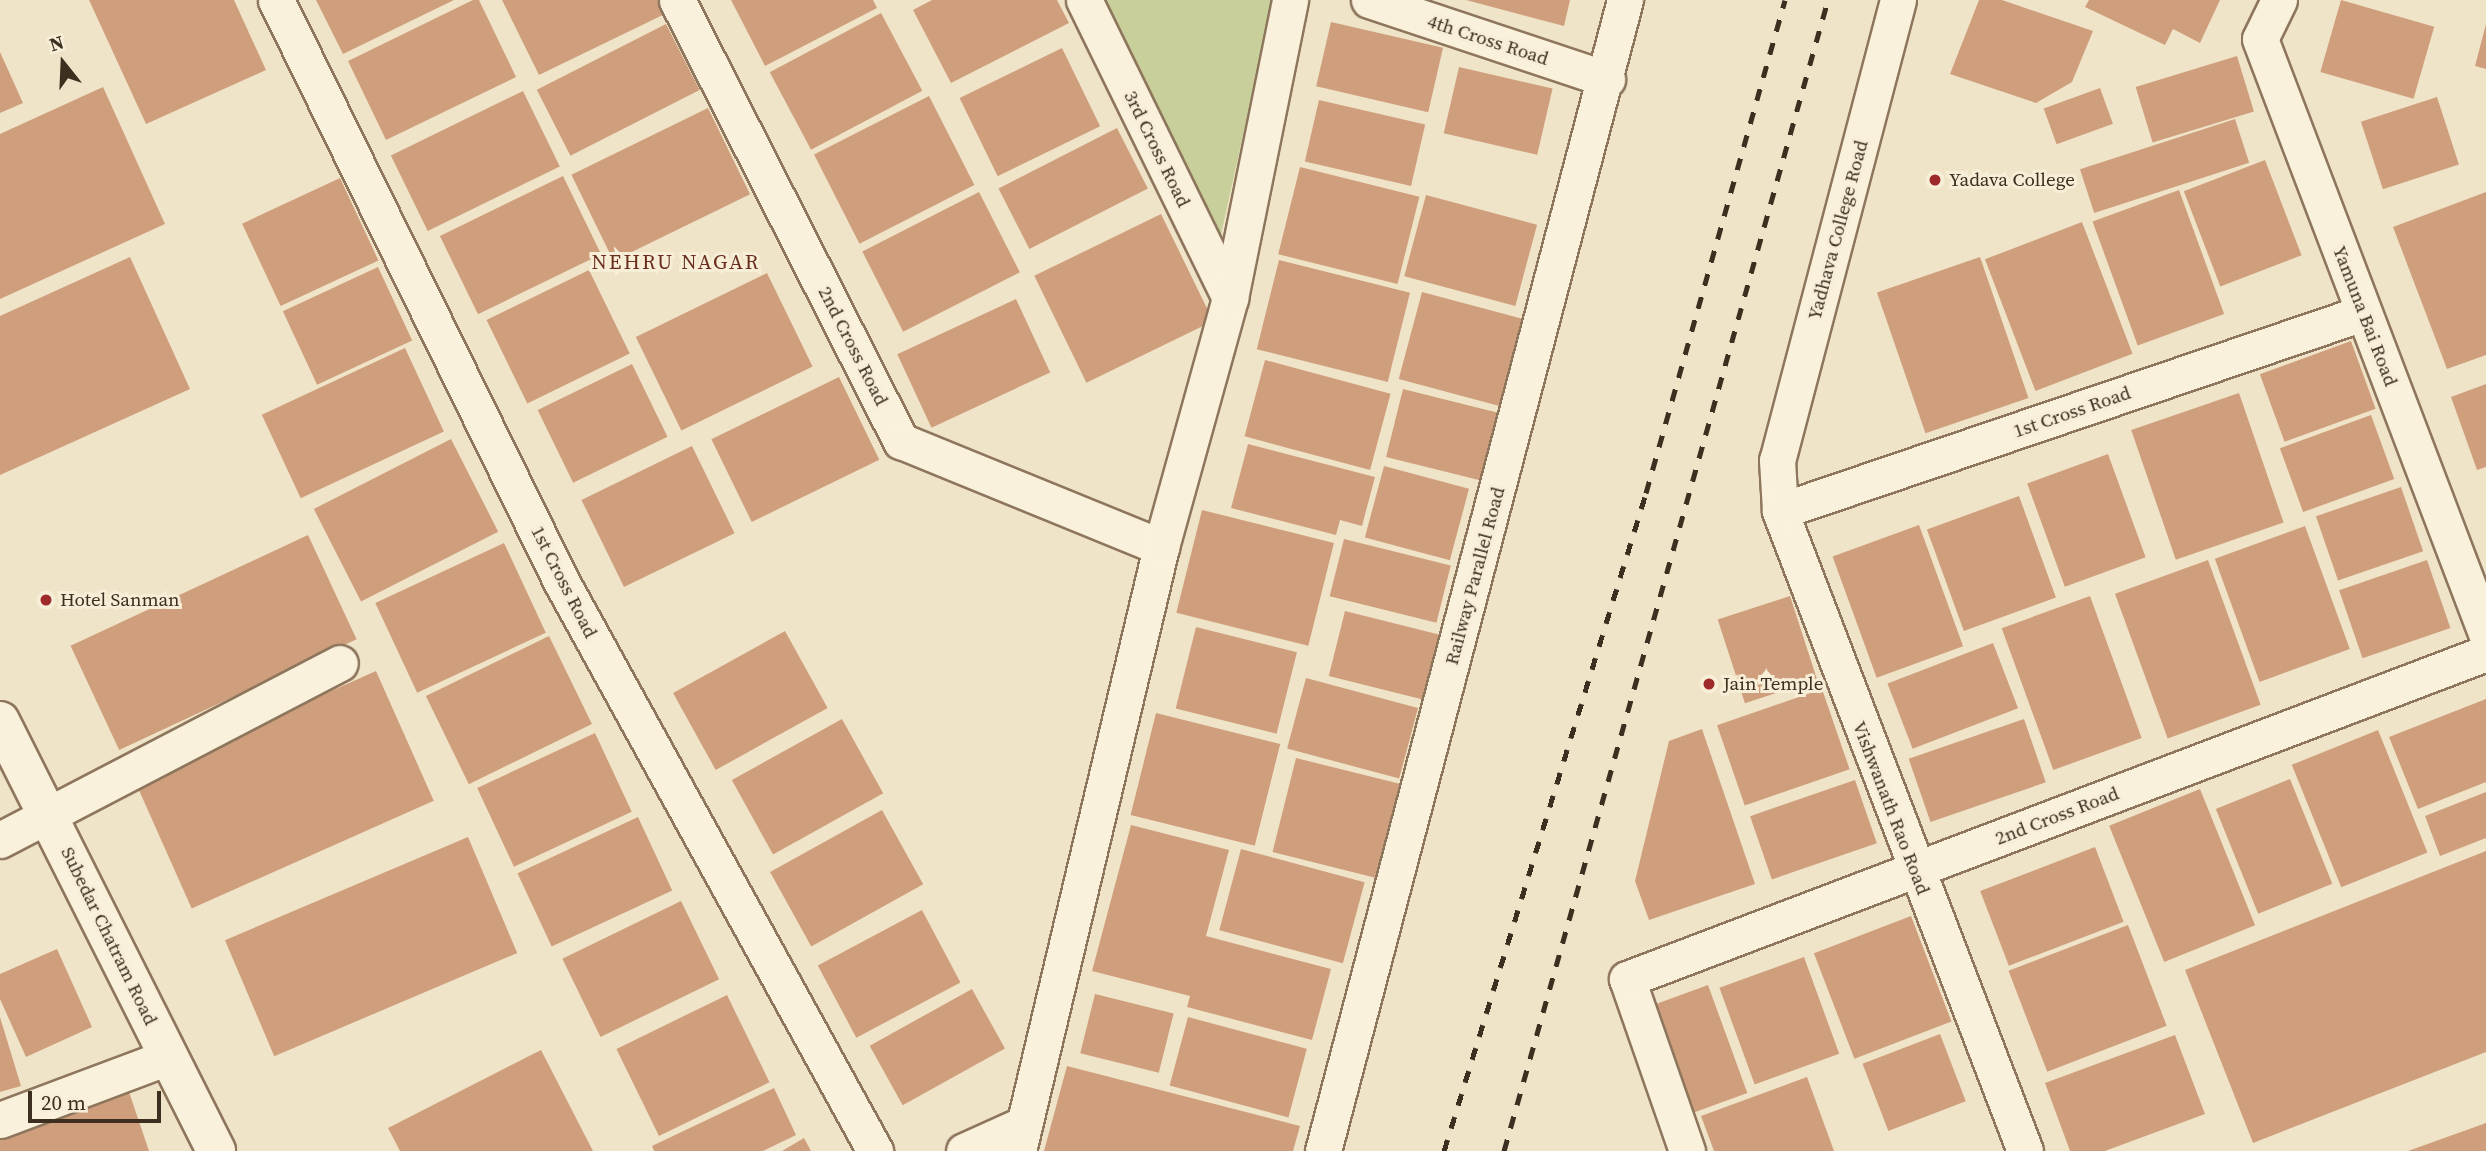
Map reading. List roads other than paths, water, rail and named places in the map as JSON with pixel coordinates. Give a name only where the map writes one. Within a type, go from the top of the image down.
[{"type":"main road","name":"Subedar Chatram Road","points":[[0,721],[216,1151]]},
{"type":"street","name":"1st Cross Road","points":[[276,0],[561,581],[875,1151]]},
{"type":"street","name":"2nd Cross Road","points":[[677,0],[901,441],[1161,547]]},
{"type":"street","name":"3rd Cross Road","points":[[1084,0],[1230,298]]},
{"type":"street","points":[[964,1151],[1021,1138],[1161,547],[1230,298],[1290,0]]},
{"type":"street","name":"4th Cross Road","points":[[1369,0],[1607,79]]},
{"type":"street","name":"Railway Parallel Road","points":[[1323,1151],[1607,79],[1625,0]]},
{"type":"street","name":"Yadhava College Road","points":[[1777,460],[1898,0]]},
{"type":"street","name":"Yamuna Bai Road","points":[[2279,0],[2260,39],[2486,633]]},
{"type":"street","name":"1st Cross Road","points":[[1780,511],[2363,313]]},
{"type":"street","name":"Vishwanath Rao Road","points":[[1777,460],[1780,511],[1913,870],[2025,1151]]},
{"type":"street","name":"2nd Cross Road","points":[[1687,1151],[1627,978],[2486,653]]},
{"type":"street","points":[[0,840],[340,663]]},
{"type":"street","points":[[0,1120],[168,1057]]},
{"type":"railway","points":[[1444,1151],[1646,493],[1785,0]]},
{"type":"railway","points":[[1504,1151],[1828,0]]},
{"type":"place","name":"Yadava College","points":[[1935,180]]},
{"type":"place","name":"Hotel Sanman","points":[[46,600]]},
{"type":"place","name":"Jain Temple","points":[[1709,684]]},
{"type":"district","name":"NEHRU NAGAR","points":[[676,262]]}]
